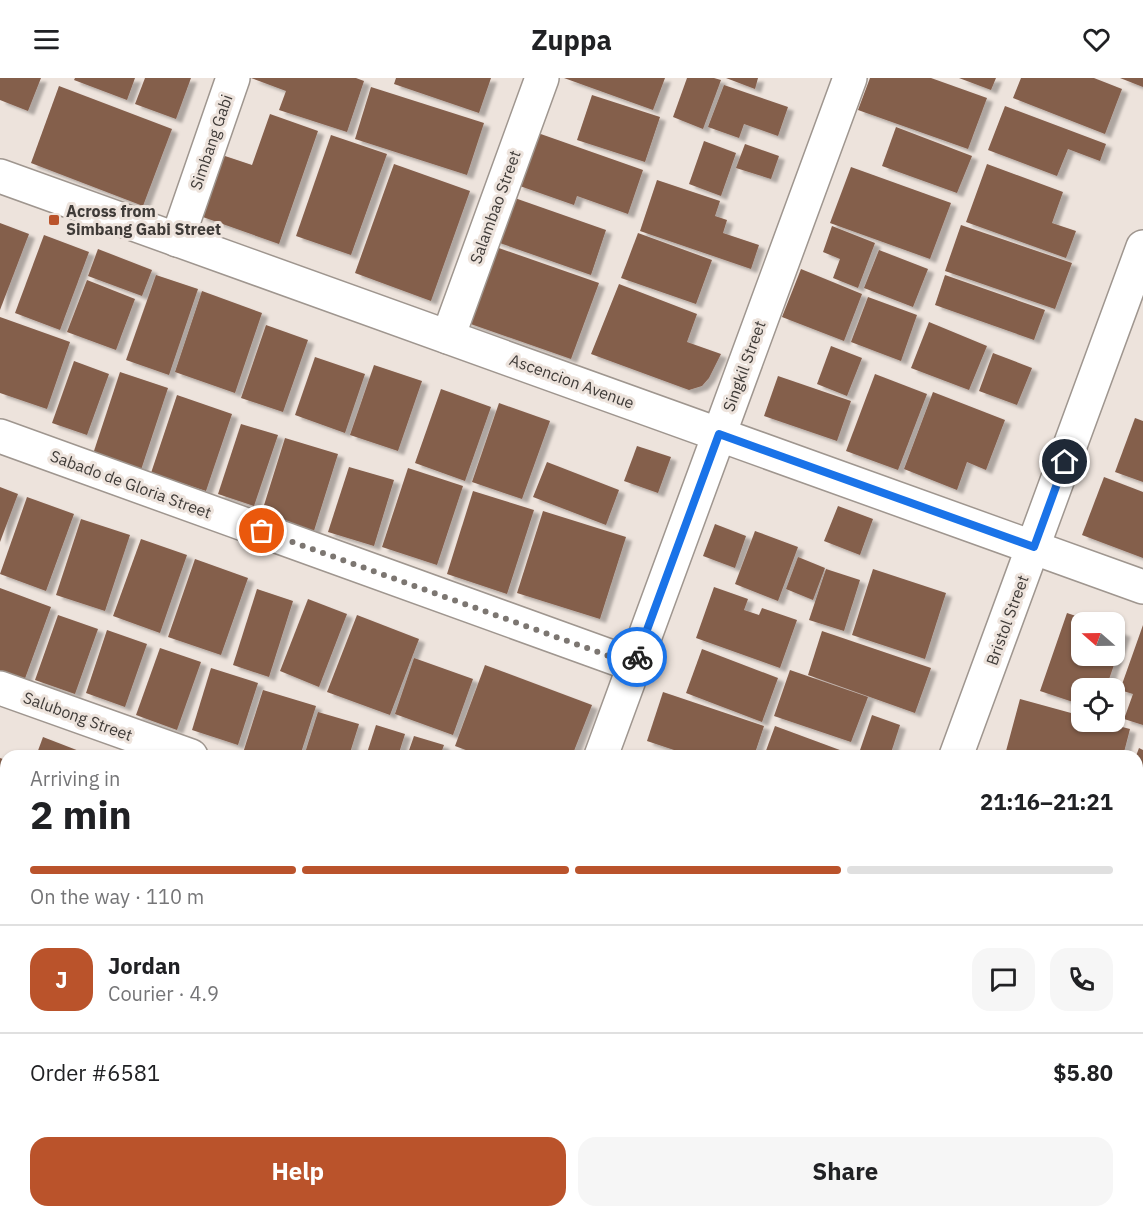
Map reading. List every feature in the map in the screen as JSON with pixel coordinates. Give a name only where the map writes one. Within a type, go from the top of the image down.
[{"type":"street","name":"Simbang Gabi","points":[[177,240],[233,78]]},
{"type":"street","name":"Salambao Street","points":[[448,337],[542,78]]},
{"type":"street","name":"Singkil Street","points":[[603,750],[850,78]]},
{"type":"street","name":"Ascencion Avenue","points":[[0,176],[1143,587]]},
{"type":"street","name":"Bristol Street","points":[[958,750],[1143,247]]},
{"type":"street","name":"Sabado de Gloria Street","points":[[0,436],[634,665]]},
{"type":"street","name":"Salubong Street","points":[[0,688],[173,750]]},
{"type":"building","points":[[0,78],[41,78],[28,111],[0,100]]},
{"type":"building","points":[[75,78],[135,78],[127,100],[74,80]]},
{"type":"building","points":[[145,78],[191,78],[176,119],[135,104]]},
{"type":"building","points":[[251,78],[356,78],[364,81],[347,132],[279,110],[286,91]]},
{"type":"building","points":[[396,78],[491,78],[479,113],[394,84]]},
{"type":"building","points":[[564,78],[665,78],[653,110]]},
{"type":"building","points":[[687,78],[721,80],[703,129],[673,117]]},
{"type":"building","points":[[726,78],[758,78],[755,89]]},
{"type":"building","points":[[870,78],[931,78],[987,98],[968,149],[858,110]]},
{"type":"building","points":[[959,78],[996,78],[991,90]]},
{"type":"building","points":[[1021,78],[1094,78],[1122,89],[1105,134],[1013,98]]},
{"type":"building","points":[[1120,78],[1143,78],[1143,87]]},
{"type":"building","points":[[724,85],[788,107],[778,136],[744,124],[739,138],[708,127]]},
{"type":"building","points":[[59,86],[172,129],[143,206],[31,163]]},
{"type":"building","points":[[371,87],[484,123],[467,175],[355,139]]},
{"type":"building","points":[[592,95],[660,117],[645,162],[577,140]]},
{"type":"building","points":[[1005,106],[1106,144],[1100,161],[1068,149],[1057,176],[988,150]]},
{"type":"building","points":[[270,114],[318,131],[279,244],[200,216],[222,155],[252,165]]},
{"type":"building","points":[[896,127],[972,156],[957,193],[882,166]]},
{"type":"building","points":[[535,132],[643,170],[628,214],[577,196],[574,205],[517,185]]},
{"type":"building","points":[[331,135],[387,154],[351,255],[296,236]]},
{"type":"building","points":[[704,141],[736,153],[721,196],[689,184]]},
{"type":"building","points":[[745,144],[779,156],[771,179],[736,168]]},
{"type":"building","points":[[394,164],[470,191],[431,301],[355,273]]},
{"type":"building","points":[[987,164],[1063,192],[1052,223],[1076,231],[1066,258],[966,222]]},
{"type":"building","points":[[851,167],[951,203],[930,259],[830,223]]},
{"type":"building","points":[[657,180],[720,201],[715,216],[727,220],[723,233],[759,245],[751,269],[640,231]]},
{"type":"building","points":[[509,196],[606,230],[591,275],[494,241]]},
{"type":"building","points":[[0,223],[29,234],[0,310]]},
{"type":"building","points":[[961,225],[1072,263],[1055,309],[945,271]]},
{"type":"building","points":[[832,226],[875,243],[858,288],[833,278],[840,259],[823,252]]},
{"type":"building","points":[[638,233],[712,260],[696,304],[621,278]]},
{"type":"building","points":[[44,235],[89,252],[60,330],[15,313]]},
{"type":"building","points":[[493,246],[599,283],[571,359],[465,322]]},
{"type":"building","points":[[98,249],[152,270],[142,296],[88,276]]},
{"type":"building","points":[[879,250],[928,269],[913,307],[864,288]]},
{"type":"building","points":[[801,269],[862,294],[844,341],[782,317]]},
{"type":"building","points":[[156,275],[198,289],[169,375],[126,360]]},
{"type":"building","points":[[945,275],[1045,310],[1034,340],[935,305]]},
{"type":"building","points":[[87,280],[135,299],[116,350],[67,332]]},
{"type":"building","points":[[619,284],[697,314],[687,342],[721,354],[709,378],[702,386],[689,390],[591,354]]},
{"type":"building","points":[[202,291],[262,313],[235,393],[175,372]]},
{"type":"building","points":[[868,297],[917,315],[901,361],[851,342]]},
{"type":"building","points":[[0,317],[70,342],[47,409],[0,393]]},
{"type":"building","points":[[929,322],[987,346],[969,390],[911,368]]},
{"type":"building","points":[[266,325],[308,340],[283,412],[241,398]]},
{"type":"building","points":[[831,346],[862,358],[847,396],[817,384]]},
{"type":"building","points":[[993,353],[1032,368],[1017,405],[979,391]]},
{"type":"building","points":[[315,357],[365,374],[345,433],[295,415]]},
{"type":"building","points":[[74,361],[109,374],[87,435],[52,423]]},
{"type":"building","points":[[374,365],[422,381],[398,451],[350,435]]},
{"type":"building","points":[[120,372],[168,388],[139,476],[91,460]]},
{"type":"building","points":[[875,374],[927,394],[898,470],[846,451]]},
{"type":"building","points":[[778,376],[851,401],[837,441],[764,416]]},
{"type":"building","points":[[441,389],[491,407],[465,481],[415,463]]},
{"type":"building","points":[[933,392],[1005,420],[986,470],[967,462],[957,490],[904,469]]},
{"type":"building","points":[[177,395],[232,414],[206,491],[151,473]]},
{"type":"building","points":[[499,403],[550,421],[522,499],[472,482]]},
{"type":"building","points":[[1135,418],[1143,421],[1143,482],[1115,472]]},
{"type":"building","points":[[241,424],[278,435],[254,506],[218,494]]},
{"type":"building","points":[[285,438],[338,454],[313,534],[260,518]]},
{"type":"building","points":[[637,446],[671,457],[658,493],[624,481]]},
{"type":"building","points":[[547,462],[619,490],[606,525],[533,497]]},
{"type":"building","points":[[349,467],[394,480],[374,546],[328,532]]},
{"type":"building","points":[[408,468],[463,486],[437,565],[382,547]]},
{"type":"building","points":[[1104,477],[1143,492],[1143,558],[1082,535]]},
{"type":"building","points":[[0,487],[18,494],[0,542]]},
{"type":"building","points":[[473,491],[534,510],[507,594],[447,574]]},
{"type":"building","points":[[27,497],[74,514],[46,591],[0,574]]},
{"type":"building","points":[[838,506],[873,519],[860,555],[824,541]]},
{"type":"building","points":[[543,511],[626,537],[600,619],[517,593]]},
{"type":"building","points":[[81,519],[130,535],[105,611],[56,595]]},
{"type":"building","points":[[715,524],[746,536],[735,568],[703,556]]},
{"type":"building","points":[[755,531],[798,547],[778,601],[735,584]]},
{"type":"building","points":[[141,539],[187,555],[160,633],[113,616]]},
{"type":"building","points":[[798,557],[825,568],[813,600],[786,589]]},
{"type":"building","points":[[195,559],[248,578],[221,655],[168,637]]},
{"type":"building","points":[[826,569],[860,580],[844,631],[809,620]]},
{"type":"building","points":[[873,569],[946,593],[925,659],[852,635]]},
{"type":"building","points":[[714,587],[748,599],[744,610],[759,615],[762,608],[797,620],[780,668],[696,638]]},
{"type":"building","points":[[0,588],[51,607],[23,684],[0,675]]},
{"type":"building","points":[[257,589],[293,601],[269,677],[233,665]]},
{"type":"building","points":[[308,599],[347,614],[319,687],[280,671]]},
{"type":"building","points":[[1067,613],[1071,614],[1071,666],[1114,666],[1109,678],[1071,678],[1071,701],[1040,691]]},
{"type":"building","points":[[58,615],[98,629],[75,694],[35,680]]},
{"type":"building","points":[[357,615],[419,639],[390,715],[327,692]]},
{"type":"building","points":[[1143,625],[1143,725],[1125,719],[1133,694],[1125,692],[1124,678]]},
{"type":"building","points":[[107,630],[147,644],[125,707],[86,693]]},
{"type":"building","points":[[822,631],[931,668],[915,713],[808,675]]},
{"type":"building","points":[[160,648],[201,662],[177,730],[136,715]]},
{"type":"building","points":[[702,649],[778,678],[762,722],[686,693]]},
{"type":"building","points":[[414,658],[473,679],[453,735],[395,714]]},
{"type":"building","points":[[485,665],[592,705],[574,750],[466,750],[455,746]]},
{"type":"building","points":[[211,668],[258,683],[238,745],[192,730]]},
{"type":"building","points":[[790,670],[868,697],[851,742],[774,716]]},
{"type":"building","points":[[263,690],[316,706],[302,750],[244,750]]},
{"type":"building","points":[[663,692],[764,726],[756,750],[674,750],[647,741]]},
{"type":"building","points":[[1020,699],[1071,713],[1071,732],[1125,732],[1125,728],[1130,729],[1125,750],[1006,750]]},
{"type":"building","points":[[318,712],[359,724],[351,750],[306,750]]},
{"type":"building","points":[[872,715],[900,725],[892,750],[860,750]]},
{"type":"building","points":[[376,725],[405,734],[400,750],[368,750]]},
{"type":"building","points":[[775,726],[840,750],[766,750]]},
{"type":"building","points":[[414,736],[444,745],[442,750],[409,750]]},
{"type":"building","points":[[43,737],[77,750],[38,750]]},
{"type":"way so far","points":[[262,531],[634,665],[637,657]]},
{"type":"place","name":"Across from Simbang Gabi Street","points":[[54,220]]},
{"type":"route","points":[[637,657],[719,434],[1034,547],[1065,462]]}]
